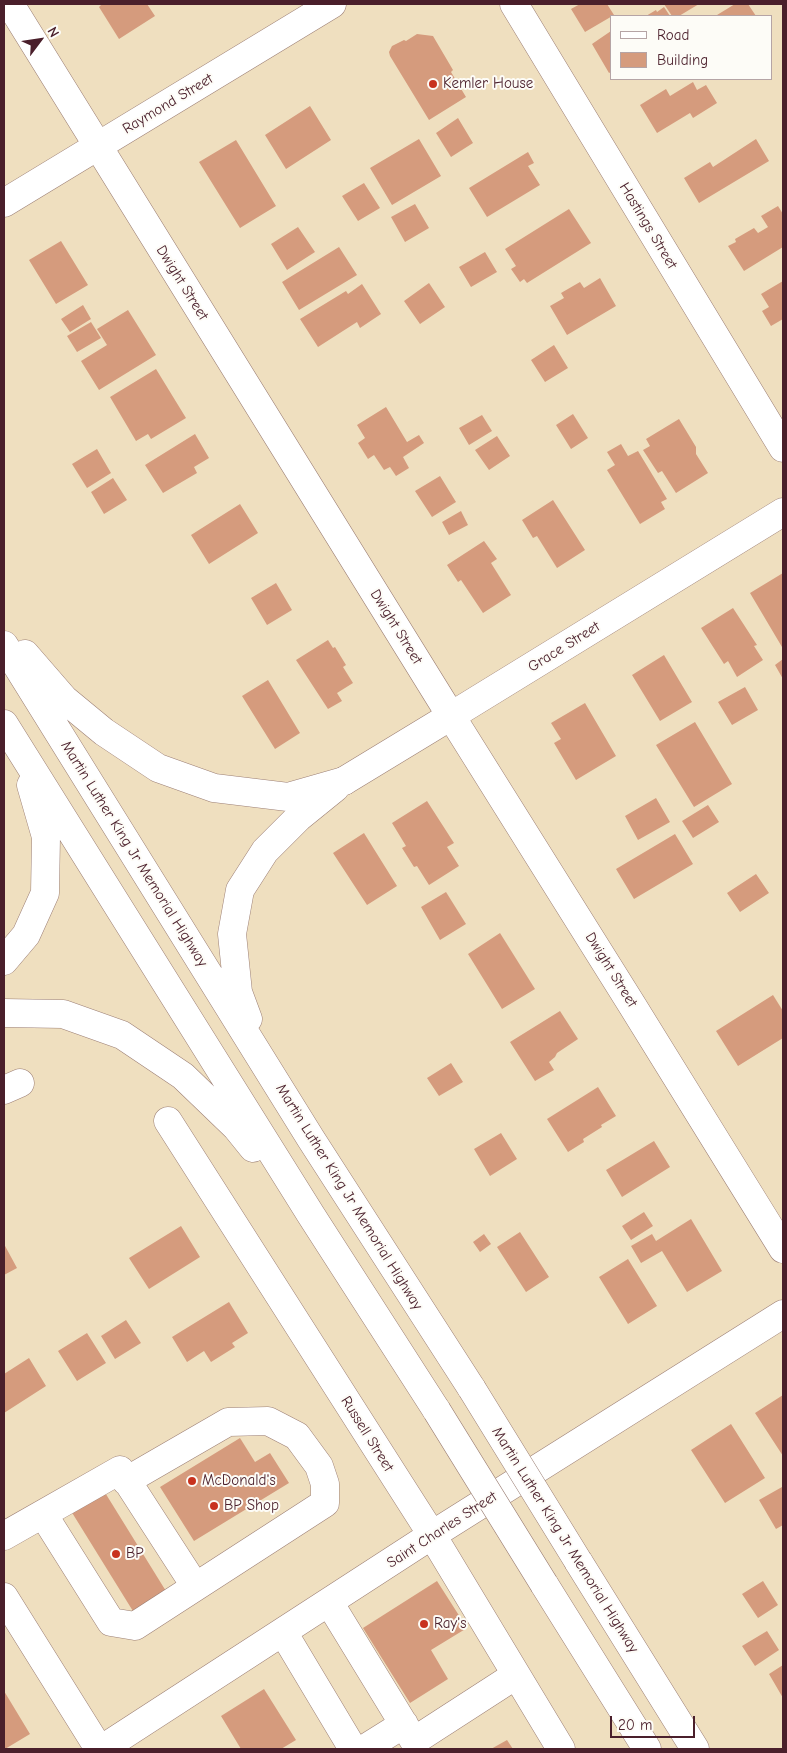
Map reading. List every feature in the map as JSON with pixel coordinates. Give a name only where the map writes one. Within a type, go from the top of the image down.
[{"type":"main road","name":"Dwight Street","points":[[10,4],[783,1250]]},
{"type":"main road","name":"Raymond Street","points":[[4,203],[332,4]]},
{"type":"main road","name":"Hastings Street","points":[[514,4],[783,448]]},
{"type":"main road","name":"Grace Street","points":[[344,781],[783,512]]},
{"type":"main road","points":[[4,631],[64,699],[104,732],[158,768],[214,788],[288,797],[344,781]]},
{"type":"main road","name":"Martin Luther King Jr Memorial Highway","points":[[4,645],[262,1059],[472,1389],[695,1749]]},
{"type":"main road","points":[[4,724],[311,1215],[437,1411],[647,1749]]},
{"type":"main road","points":[[4,961],[26,935],[45,893],[46,837],[23,754]]},
{"type":"main road","points":[[262,1059],[238,992],[232,934],[240,890],[265,851],[298,818],[344,781]]},
{"type":"main road","points":[[4,1013],[63,1014],[122,1035],[183,1076],[236,1128],[311,1215]]},
{"type":"main road","name":"Russell Street","points":[[168,1121],[432,1536],[561,1749]]},
{"type":"main road","name":"Saint Charles Street","points":[[102,1749],[432,1536],[783,1314]]},
{"type":"main road","points":[[43,1514],[111,1622],[136,1626],[325,1503],[325,1484],[319,1466],[297,1436],[268,1420],[228,1422],[126,1480]]},
{"type":"main road","points":[[4,1536],[120,1470],[195,1586]]},
{"type":"main road","points":[[4,1596],[98,1749]]},
{"type":"main road","points":[[329,1602],[414,1741],[516,1675]]},
{"type":"main road","points":[[283,1632],[353,1749]]},
{"type":"main road","points":[[364,1749],[404,1724]]},
{"type":"building","points":[[102,4],[147,4],[155,16],[119,39],[99,7]]},
{"type":"building","points":[[580,4],[607,4],[614,15],[610,15],[610,17],[585,32],[571,9]]},
{"type":"building","points":[[664,4],[699,4],[681,15],[671,15]]},
{"type":"building","points":[[735,4],[748,4],[755,15],[717,15]]},
{"type":"building","points":[[664,7],[669,15],[648,15],[656,10],[657,12]]},
{"type":"building","points":[[610,32],[610,72],[609,73],[592,44]]},
{"type":"building","name":"Kemler House","points":[[417,34],[433,36],[466,97],[429,120],[389,52],[392,46],[404,40],[406,41]]},
{"type":"building","points":[[693,82],[697,90],[706,85],[717,103],[693,118],[690,113],[657,133],[640,105],[666,89],[670,96]]},
{"type":"building","points":[[310,106],[331,140],[286,169],[265,135]]},
{"type":"building","points":[[458,118],[473,143],[451,157],[436,133]]},
{"type":"building","points":[[419,139],[441,176],[392,205],[370,168]]},
{"type":"building","points":[[756,139],[769,161],[699,203],[684,178],[710,162],[713,167]]},
{"type":"building","points":[[236,140],[276,206],[240,228],[199,162]]},
{"type":"building","points":[[528,152],[534,163],[528,166],[540,185],[487,217],[469,188]]},
{"type":"building","points":[[364,183],[380,208],[358,221],[342,196]]},
{"type":"building","points":[[415,204],[429,228],[405,242],[391,217]]},
{"type":"building","points":[[778,206],[783,214],[783,247],[744,271],[728,246],[736,242],[735,239],[754,228],[758,233],[768,227],[761,216]]},
{"type":"building","points":[[569,209],[591,243],[527,283],[524,279],[520,282],[511,269],[516,266],[505,249]]},
{"type":"building","points":[[298,227],[315,252],[287,270],[271,244]]},
{"type":"building","points":[[61,241],[88,285],[56,304],[29,260]]},
{"type":"building","points":[[339,247],[357,275],[299,310],[282,282]]},
{"type":"building","points":[[485,252],[497,272],[471,287],[459,267]]},
{"type":"building","points":[[600,278],[616,306],[567,335],[550,306],[564,298],[561,293],[580,282],[584,288]]},
{"type":"building","points":[[783,281],[783,319],[771,326],[762,311],[769,307],[761,294]]},
{"type":"building","points":[[429,283],[445,307],[420,324],[404,301]]},
{"type":"building","points":[[362,284],[381,314],[360,328],[357,322],[318,347],[300,319],[346,291],[348,294]]},
{"type":"building","points":[[83,305],[91,319],[70,332],[61,319]]},
{"type":"building","points":[[128,310],[156,355],[99,390],[81,361],[107,345],[97,329]]},
{"type":"building","points":[[91,322],[101,338],[77,352],[67,336]]},
{"type":"building","points":[[554,345],[568,368],[545,382],[531,360]]},
{"type":"building","points":[[156,369],[186,418],[151,439],[148,434],[136,441],[110,397]]},
{"type":"building","points":[[386,407],[407,442],[419,435],[424,443],[403,457],[409,468],[396,476],[390,467],[384,470],[374,455],[368,459],[358,443],[365,438],[357,425]]},
{"type":"building","points":[[573,414],[588,438],[571,449],[556,425]]},
{"type":"building","points":[[482,415],[492,431],[469,445],[459,428]]},
{"type":"building","points":[[679,419],[696,447],[696,454],[708,473],[676,493],[662,471],[658,473],[643,450],[650,446],[646,439]]},
{"type":"building","points":[[195,434],[209,458],[194,467],[197,473],[163,493],[145,465]]},
{"type":"building","points":[[497,436],[510,456],[489,470],[475,450]]},
{"type":"building","points":[[621,444],[628,456],[638,451],[667,499],[661,502],[665,509],[640,524],[607,470],[615,465],[607,452]]},
{"type":"building","points":[[97,449],[111,473],[87,488],[72,464]]},
{"type":"building","points":[[440,476],[456,502],[432,517],[415,491]]},
{"type":"building","points":[[113,478],[127,500],[104,514],[91,492]]},
{"type":"building","points":[[553,500],[585,550],[557,568],[537,536],[533,538],[522,520]]},
{"type":"building","points":[[240,504],[258,533],[209,564],[191,535]]},
{"type":"building","points":[[461,511],[468,525],[449,535],[442,522]]},
{"type":"building","points":[[484,541],[497,559],[491,563],[511,595],[483,613],[461,580],[458,582],[447,565]]},
{"type":"building","points":[[783,573],[783,646],[782,647],[750,593]]},
{"type":"building","points":[[276,583],[292,610],[267,625],[251,598]]},
{"type":"building","points":[[733,608],[757,645],[754,646],[763,660],[737,677],[728,661],[724,664],[701,628]]},
{"type":"building","points":[[328,640],[333,648],[335,647],[346,665],[343,667],[353,683],[337,693],[342,701],[328,709],[296,660]]},
{"type":"building","points":[[664,655],[692,702],[660,721],[632,675]]},
{"type":"building","points":[[783,659],[783,679],[775,665]]},
{"type":"building","points":[[268,680],[300,733],[275,749],[242,696]]},
{"type":"building","points":[[745,687],[758,710],[732,725],[718,702]]},
{"type":"building","points":[[585,703],[616,756],[576,780],[554,743],[561,739],[551,723]]},
{"type":"building","points":[[695,722],[732,784],[694,807],[656,745]]},
{"type":"building","points":[[656,798],[670,822],[638,840],[625,816]]},
{"type":"building","points":[[427,801],[454,843],[447,847],[459,866],[429,885],[417,866],[414,867],[402,848],[406,846],[392,823]]},
{"type":"building","points":[[708,805],[719,822],[693,838],[682,821]]},
{"type":"building","points":[[364,833],[397,886],[367,905],[333,853]]},
{"type":"building","points":[[675,834],[693,864],[634,899],[616,869]]},
{"type":"building","points":[[756,874],[769,893],[740,912],[727,893]]},
{"type":"building","points":[[446,892],[466,924],[440,940],[421,907]]},
{"type":"building","points":[[500,933],[535,989],[502,1009],[468,954]]},
{"type":"building","points":[[773,995],[783,1011],[783,1038],[738,1066],[716,1031]]},
{"type":"building","points":[[560,1011],[578,1039],[557,1053],[549,1062],[554,1070],[535,1081],[510,1042]]},
{"type":"building","points":[[451,1063],[463,1082],[439,1096],[427,1078]]},
{"type":"building","points":[[598,1087],[616,1116],[601,1125],[602,1127],[583,1139],[584,1142],[568,1152],[547,1119]]},
{"type":"building","points":[[501,1133],[517,1159],[490,1176],[474,1149]]},
{"type":"building","points":[[654,1141],[670,1167],[622,1197],[606,1170]]},
{"type":"building","points":[[644,1212],[653,1226],[631,1240],[622,1226]]},
{"type":"building","points":[[691,1219],[722,1271],[687,1292],[662,1251],[641,1263],[631,1246],[652,1234],[656,1241]]},
{"type":"building","points":[[181,1226],[200,1257],[149,1289],[129,1258]]},
{"type":"building","points":[[520,1232],[549,1277],[526,1292],[497,1247]]},
{"type":"building","points":[[484,1234],[491,1244],[480,1252],[473,1242]]},
{"type":"building","points":[[4,1244],[17,1268],[4,1275]]},
{"type":"building","points":[[628,1259],[657,1306],[628,1324],[599,1277]]},
{"type":"building","points":[[229,1302],[248,1333],[232,1343],[235,1347],[211,1362],[204,1351],[187,1362],[172,1337]]},
{"type":"building","points":[[126,1320],[141,1343],[115,1359],[101,1336]]},
{"type":"building","points":[[87,1333],[106,1363],[77,1381],[58,1351]]},
{"type":"building","points":[[29,1358],[46,1386],[4,1413],[4,1374]]},
{"type":"building","points":[[783,1395],[783,1456],[755,1413]]},
{"type":"building","points":[[731,1424],[765,1478],[725,1503],[691,1450]]},
{"type":"building","points":[[240,1438],[255,1462],[270,1453],[289,1483],[194,1541],[160,1487]]},
{"type":"building","points":[[782,1487],[783,1525],[776,1529],[759,1500]]},
{"type":"building","points":[[104,1491],[169,1596],[136,1616],[71,1511]]},
{"type":"building","points":[[437,1581],[467,1628],[431,1650],[448,1679],[410,1703],[363,1628]]},
{"type":"building","points":[[763,1581],[778,1605],[758,1618],[742,1594]]},
{"type":"building","points":[[767,1631],[779,1650],[755,1666],[742,1646]]},
{"type":"building","points":[[783,1665],[783,1698],[769,1674]]},
{"type":"building","points":[[264,1689],[296,1740],[281,1749],[241,1749],[221,1716]]},
{"type":"building","points":[[4,1691],[30,1734],[5,1749],[4,1749]]},
{"type":"building","points":[[507,1740],[513,1749],[491,1749]]},
{"type":"place","name":"Kemler House","points":[[433,84]]},
{"type":"place","name":"McDonald's","points":[[192,1481]]},
{"type":"place","name":"BP Shop","points":[[214,1506]]},
{"type":"place","name":"BP","points":[[116,1554]]},
{"type":"place","name":"Ray's","points":[[424,1624]]}]
